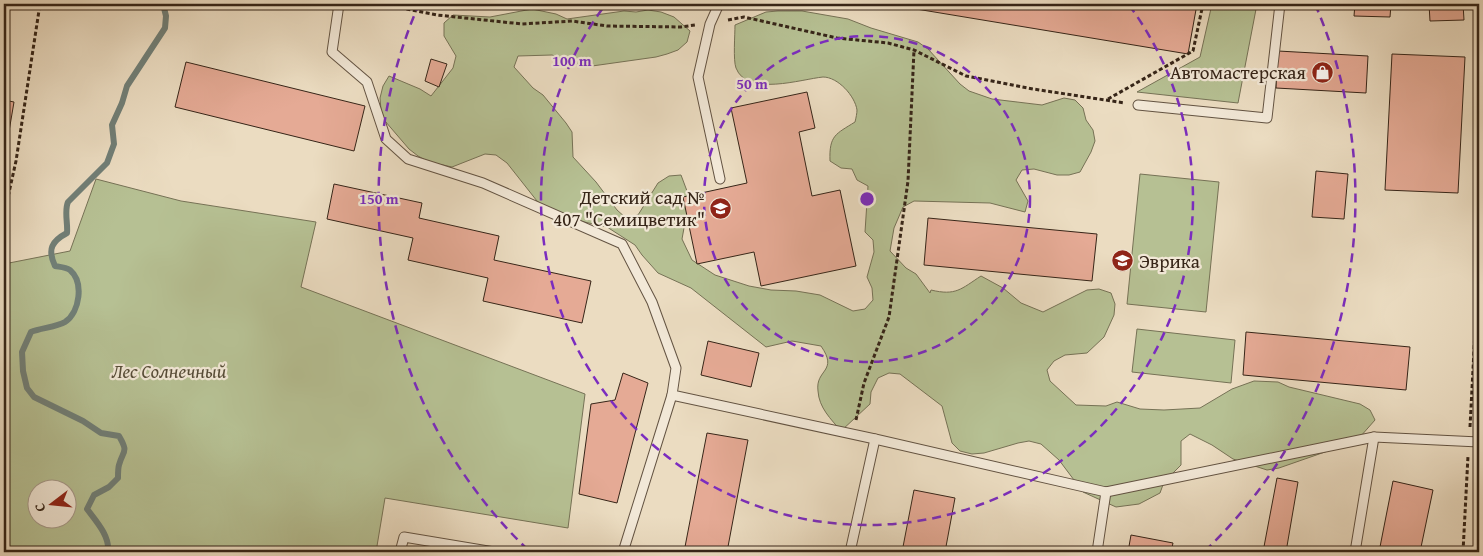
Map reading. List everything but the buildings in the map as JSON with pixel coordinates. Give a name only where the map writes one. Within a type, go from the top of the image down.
[{"type":"lane","points":[[339,4],[332,52],[367,82],[386,139],[408,159],[483,183],[622,244],[652,302],[676,368],[672,395],[624,552]]},
{"type":"lane","points":[[719,4],[710,24],[698,76],[720,179]]},
{"type":"lane","points":[[1138,105],[1267,118],[1280,4]]},
{"type":"lane","points":[[672,395],[1106,492],[1374,437],[1479,442]]},
{"type":"lane","points":[[1355,552],[1374,437]]},
{"type":"lane","points":[[850,552],[875,439]]},
{"type":"lane","points":[[1097,552],[1106,492]]},
{"type":"lane","points":[[400,552],[404,538],[494,552]]},
{"type":"path","points":[[4,215],[16,161],[40,4]]},
{"type":"path","points":[[381,4],[437,15],[522,24],[572,21],[607,26],[681,27],[710,24],[744,17],[837,38],[888,43],[914,50],[966,76],[1138,105]]},
{"type":"path","points":[[1107,99],[1193,51],[1203,4]]},
{"type":"path","points":[[856,423],[864,383],[889,317],[908,181],[914,50]]},
{"type":"path","points":[[1462,552],[1479,255]]},
{"type":"green space","points":[[1212,4],[1257,4],[1238,103],[1137,92],[1200,57]]},
{"type":"green space","points":[[532,9],[556,14],[567,19],[624,11],[648,10],[674,17],[690,31],[687,42],[678,50],[656,57],[585,67],[552,55],[518,56],[514,67],[533,88],[543,95],[566,123],[572,132],[573,157],[596,182],[617,210],[626,218],[638,215],[658,183],[669,176],[681,175],[693,207],[690,218],[684,228],[682,239],[692,260],[715,275],[749,286],[820,295],[853,311],[865,309],[873,300],[872,288],[867,277],[874,252],[873,240],[865,232],[868,186],[857,180],[852,169],[841,168],[830,161],[832,140],[838,133],[855,122],[857,110],[853,99],[840,84],[823,77],[776,84],[751,82],[742,77],[736,68],[735,59],[735,25],[766,12],[802,11],[848,19],[918,42],[928,49],[960,84],[969,91],[992,99],[1042,105],[1064,98],[1075,100],[1083,108],[1086,120],[1093,130],[1095,141],[1080,172],[1069,175],[1057,175],[1034,169],[1022,170],[1016,180],[1028,201],[1025,212],[990,203],[914,201],[903,207],[894,228],[890,251],[906,268],[916,274],[930,293],[931,290],[953,292],[981,276],[1003,288],[1021,303],[1043,312],[1087,290],[1099,289],[1111,293],[1115,304],[1114,315],[1104,337],[1087,353],[1065,355],[1054,361],[1047,370],[1050,381],[1076,405],[1106,406],[1117,402],[1140,409],[1200,408],[1232,389],[1254,381],[1278,382],[1289,387],[1360,404],[1370,410],[1375,420],[1360,437],[1345,445],[1279,468],[1267,470],[1233,459],[1212,445],[1190,434],[1181,441],[1181,465],[1164,482],[1160,493],[1139,504],[1116,507],[1083,492],[1059,460],[1041,444],[1029,441],[984,453],[972,454],[960,451],[952,443],[942,406],[900,374],[889,373],[878,378],[871,392],[870,404],[841,431],[826,413],[819,397],[818,384],[828,361],[821,346],[792,341],[766,347],[691,288],[658,273],[635,245],[607,227],[557,216],[537,201],[507,163],[496,155],[485,154],[452,167],[429,162],[409,149],[385,121],[381,110],[380,98],[383,86],[389,76],[420,89],[431,96],[453,68],[456,56],[444,36],[444,23],[453,15],[490,17]]},
{"type":"green space","points":[[1140,174],[1219,182],[1206,312],[1127,304]]},
{"type":"green space","name":"Лес Солнечный","points":[[96,179],[181,201],[316,222],[301,287],[585,394],[568,528],[385,498],[376,552],[4,552],[4,264],[70,251]]},
{"type":"green space","points":[[1137,329],[1235,340],[1231,383],[1132,372]]},
{"type":"waterway","points":[[108,552],[105,535],[87,509],[94,495],[109,487],[118,478],[124,446],[119,436],[101,433],[83,421],[34,397],[27,388],[23,371],[22,352],[31,332],[62,324],[70,317],[77,304],[79,289],[74,275],[70,270],[55,266],[51,255],[52,246],[67,233],[66,209],[68,202],[107,163],[114,144],[112,125],[127,86],[165,28],[166,16],[163,4]]},
{"type":"place","name":"Автомастерская","points":[[1322,72]]},
{"type":"place","name":"Детский сад № 407 \"Семицветик\"","points":[[721,208]]},
{"type":"place","name":"Эврика","points":[[1123,261]]}]
